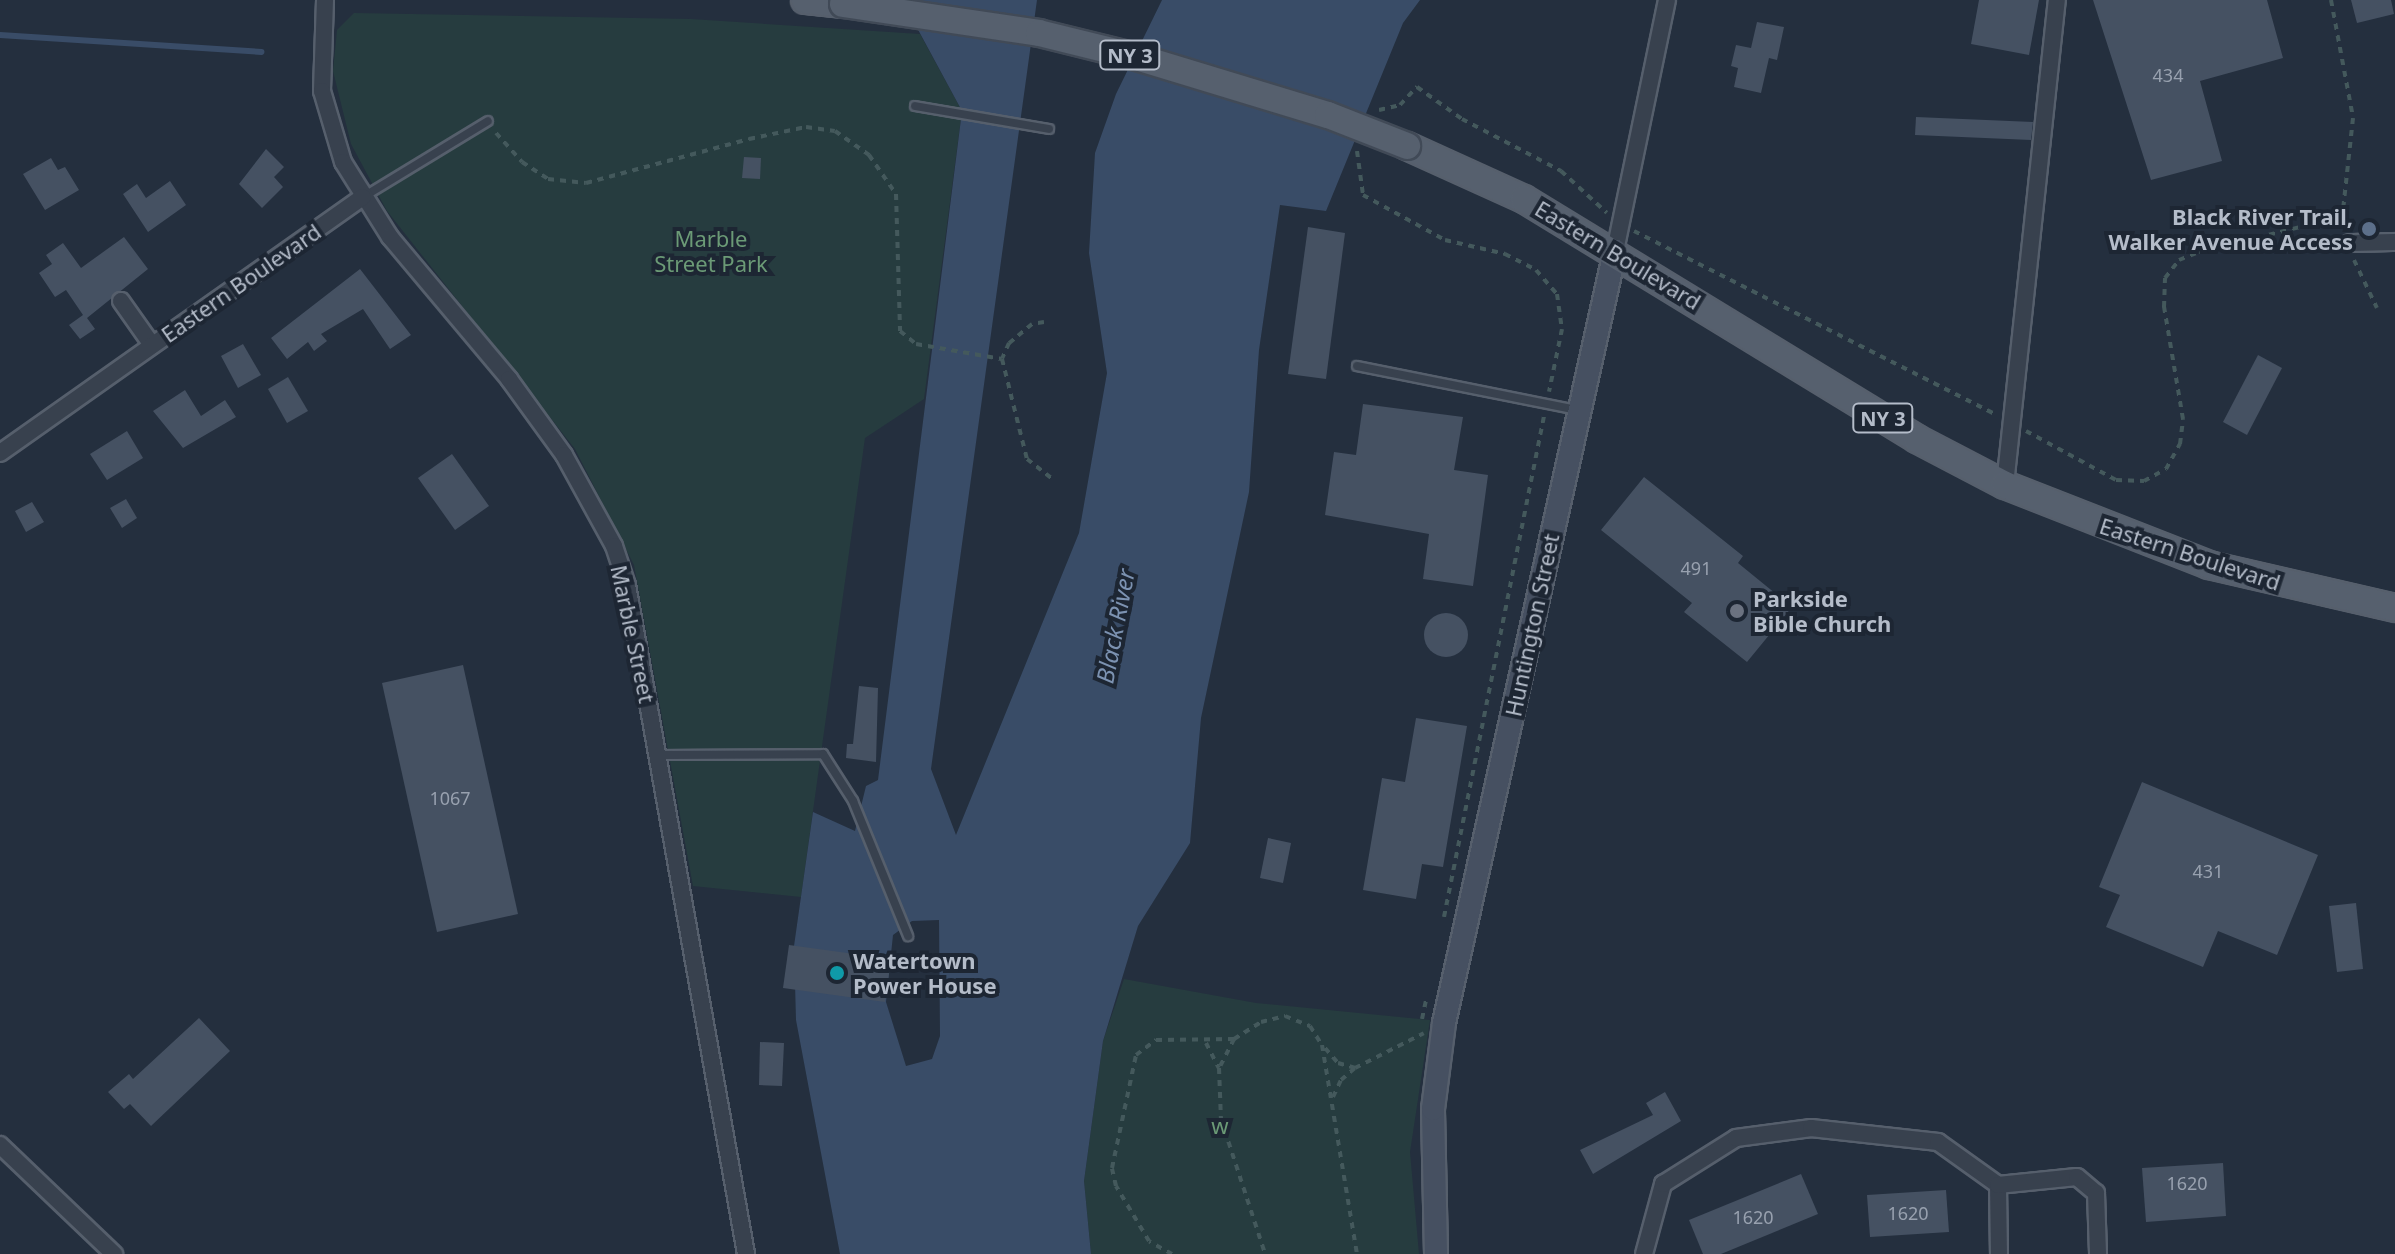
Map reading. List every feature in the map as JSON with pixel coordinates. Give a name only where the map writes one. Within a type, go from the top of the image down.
[{"type":"main road","name":"Eastern Boulevard","points":[[805,0],[1039,33],[1140,58],[1315,111],[1407,146],[1524,199],[1615,251],[1917,439],[2005,485],[2209,565],[2395,608]]},
{"type":"street","name":"Marble Street","points":[[325,0],[325,107],[343,162],[363,197],[509,379],[603,519],[627,585],[746,1254]]},
{"type":"street","name":"Huntington Street","points":[[1436,1254],[1433,1109],[1444,1023],[1615,251],[1667,0]]},
{"type":"street","points":[[2005,485],[2057,0]]},
{"type":"street","name":"Eastern Boulevard","points":[[0,453],[363,197]]},
{"type":"street","points":[[2350,243],[2395,242]]},
{"type":"street","points":[[121,301],[152,345]]},
{"type":"street","points":[[1644,1254],[1663,1184],[1736,1138],[1811,1128],[1938,1142],[1998,1185],[2077,1177],[2096,1193],[2098,1254]]},
{"type":"street","points":[[0,1145],[114,1254]]},
{"type":"street","points":[[1998,1185],[1999,1254]]},
{"type":"lane","points":[[915,106],[1049,129]]},
{"type":"lane","name":"Eastern Boulevard","points":[[363,197],[488,121]]},
{"type":"lane","points":[[1357,366],[1579,410]]},
{"type":"lane","points":[[657,755],[823,754],[853,801],[908,936]]},
{"type":"path","points":[[2331,0],[2353,118],[2344,216],[2356,268],[2377,308]]},
{"type":"path","points":[[1417,87],[1462,119],[1561,171],[1621,222],[2012,423],[2116,480],[2144,481],[2166,469],[2180,444],[2183,419],[2164,307],[2165,278],[2179,260],[2199,252],[2344,216]]},
{"type":"path","points":[[488,121],[522,162],[548,179],[586,183],[749,139],[806,127],[835,131],[869,155],[896,194],[900,331],[916,344],[1002,359]]},
{"type":"path","points":[[1363,195],[1445,240],[1505,254],[1536,270],[1557,294],[1562,329],[1443,922]]},
{"type":"path","points":[[1044,322],[1032,324],[1009,343],[1002,359],[1027,459],[1053,479]]},
{"type":"path","points":[[1420,1035],[1427,997]]},
{"type":"path","points":[[1172,1254],[1149,1241],[1116,1186],[1112,1168],[1136,1055],[1156,1040],[1206,1043],[1234,1039],[1261,1022],[1285,1016],[1310,1026],[1338,1063],[1355,1068]]},
{"type":"path","points":[[1332,1098],[1341,1080],[1355,1068],[1444,1023]]},
{"type":"path","points":[[1219,1068],[1234,1039]]},
{"type":"path","points":[[1206,1043],[1219,1068],[1221,1119],[1265,1254]]},
{"type":"path","points":[[1322,1045],[1357,1254]]},
{"type":"green space","name":"Marble Street Park","points":[[354,13],[691,19],[920,34],[962,111],[924,399],[865,438],[801,897],[693,886],[634,565],[575,449],[387,211],[351,144],[333,71],[337,30]]},
{"type":"green space","name":"w","points":[[1124,979],[1256,1003],[1430,1020],[1410,1152],[1419,1254],[1091,1254],[1084,1181],[1103,1041]]},
{"type":"water","name":"Black River","points":[[902,0],[1037,0],[931,769],[956,835],[1079,533],[1107,373],[1089,253],[1095,153],[1116,94],[1162,0],[1420,0],[1403,23],[1326,211],[1280,205],[1259,350],[1249,492],[1201,718],[1190,843],[1138,926],[1103,1041],[1084,1181],[1091,1254],[840,1254],[796,1020],[794,946],[813,812],[855,831],[866,786],[878,780],[962,111]],"holes":[[[939,920],[940,1036],[932,1059],[906,1066],[886,1002],[893,935],[912,921]]]},
{"type":"building","points":[[1979,0],[2039,0],[2029,55],[1971,44]]},
{"type":"building","points":[[2093,0],[2267,0],[2283,58],[2200,81],[2222,161],[2151,180]]},
{"type":"building","points":[[2351,0],[2391,0],[2394,14],[2357,23]]},
{"type":"building","points":[[1757,22],[1784,27],[1777,60],[1769,58],[1761,93],[1734,87],[1738,68],[1731,66],[1736,45],[1751,48]]},
{"type":"building","points":[[1916,117],[2033,122],[2031,140],[1915,135]]},
{"type":"building","points":[[266,149],[284,167],[274,177],[283,187],[262,208],[239,184]]},
{"type":"building","points":[[744,157],[761,158],[760,179],[742,178]]},
{"type":"building","points":[[51,158],[58,170],[65,167],[79,190],[45,210],[23,174]]},
{"type":"building","points":[[170,181],[186,205],[148,232],[123,194],[137,184],[146,198]]},
{"type":"building","points":[[1308,227],[1345,233],[1326,379],[1288,374]]},
{"type":"building","points":[[124,237],[148,269],[87,318],[95,329],[80,339],[69,325],[83,315],[66,290],[55,297],[39,273],[52,264],[46,255],[63,243],[81,268]]},
{"type":"building","points":[[360,269],[411,335],[390,349],[363,309],[321,334],[327,341],[314,351],[308,342],[287,359],[271,338]]},
{"type":"building","points":[[243,344],[261,375],[238,388],[221,356]]},
{"type":"building","points":[[2258,355],[2282,368],[2247,435],[2223,422]]},
{"type":"building","points":[[288,377],[308,411],[287,423],[268,389]]},
{"type":"building","points":[[185,390],[201,416],[225,400],[236,417],[183,448],[153,411]]},
{"type":"building","points":[[1363,404],[1463,417],[1454,470],[1488,475],[1473,586],[1423,579],[1429,534],[1325,515],[1334,452],[1356,455]]},
{"type":"building","points":[[127,431],[143,458],[107,480],[90,454]]},
{"type":"building","points":[[452,454],[489,506],[455,530],[418,478]]},
{"type":"building","points":[[1644,477],[1743,556],[1738,563],[1792,607],[1747,662],[1684,612],[1692,603],[1601,530]]},
{"type":"building","points":[[126,499],[137,518],[122,528],[110,508]]},
{"type":"building","points":[[32,502],[44,522],[26,532],[15,511]]},
{"type":"building","points":[[1446,613],[1462,619],[1468,635],[1462,651],[1446,657],[1430,651],[1424,635],[1430,619]]},
{"type":"building","points":[[463,665],[518,914],[437,932],[382,683]]},
{"type":"building","points":[[859,686],[878,688],[876,762],[846,758],[847,744],[853,744]]},
{"type":"building","points":[[1416,718],[1467,726],[1443,867],[1422,864],[1416,899],[1363,890],[1382,778],[1405,782]]},
{"type":"building","points":[[2142,782],[2318,855],[2277,955],[2218,931],[2203,967],[2106,927],[2120,895],[2099,887]]},
{"type":"building","points":[[1268,838],[1291,843],[1283,883],[1260,878]]},
{"type":"building","points":[[2356,903],[2363,969],[2337,972],[2329,906]]},
{"type":"building","name":"Watertown Power House","points":[[789,945],[891,959],[885,1002],[783,988]]},
{"type":"building","points":[[199,1018],[230,1051],[151,1126],[130,1104],[124,1109],[108,1092],[129,1074],[133,1079]]},
{"type":"building","points":[[760,1042],[784,1043],[782,1086],[759,1085]]},
{"type":"building","points":[[1665,1092],[1681,1121],[1593,1174],[1580,1150],[1653,1115],[1646,1103]]},
{"type":"building","points":[[2223,1163],[2226,1216],[2146,1222],[2142,1168]]},
{"type":"building","points":[[1801,1174],[1818,1214],[1721,1254],[1703,1254],[1689,1220]]},
{"type":"building","points":[[1946,1190],[1949,1232],[1870,1237],[1867,1195]]},
{"type":"waterway","points":[[0,35],[261,52]]},
{"type":"place","name":"Black River Trail, Walker Avenue Access","points":[[2369,229]]},
{"type":"place","name":"Parkside Bible Church","points":[[1737,611]]},
{"type":"place","name":"Watertown Power House","points":[[837,973]]}]
